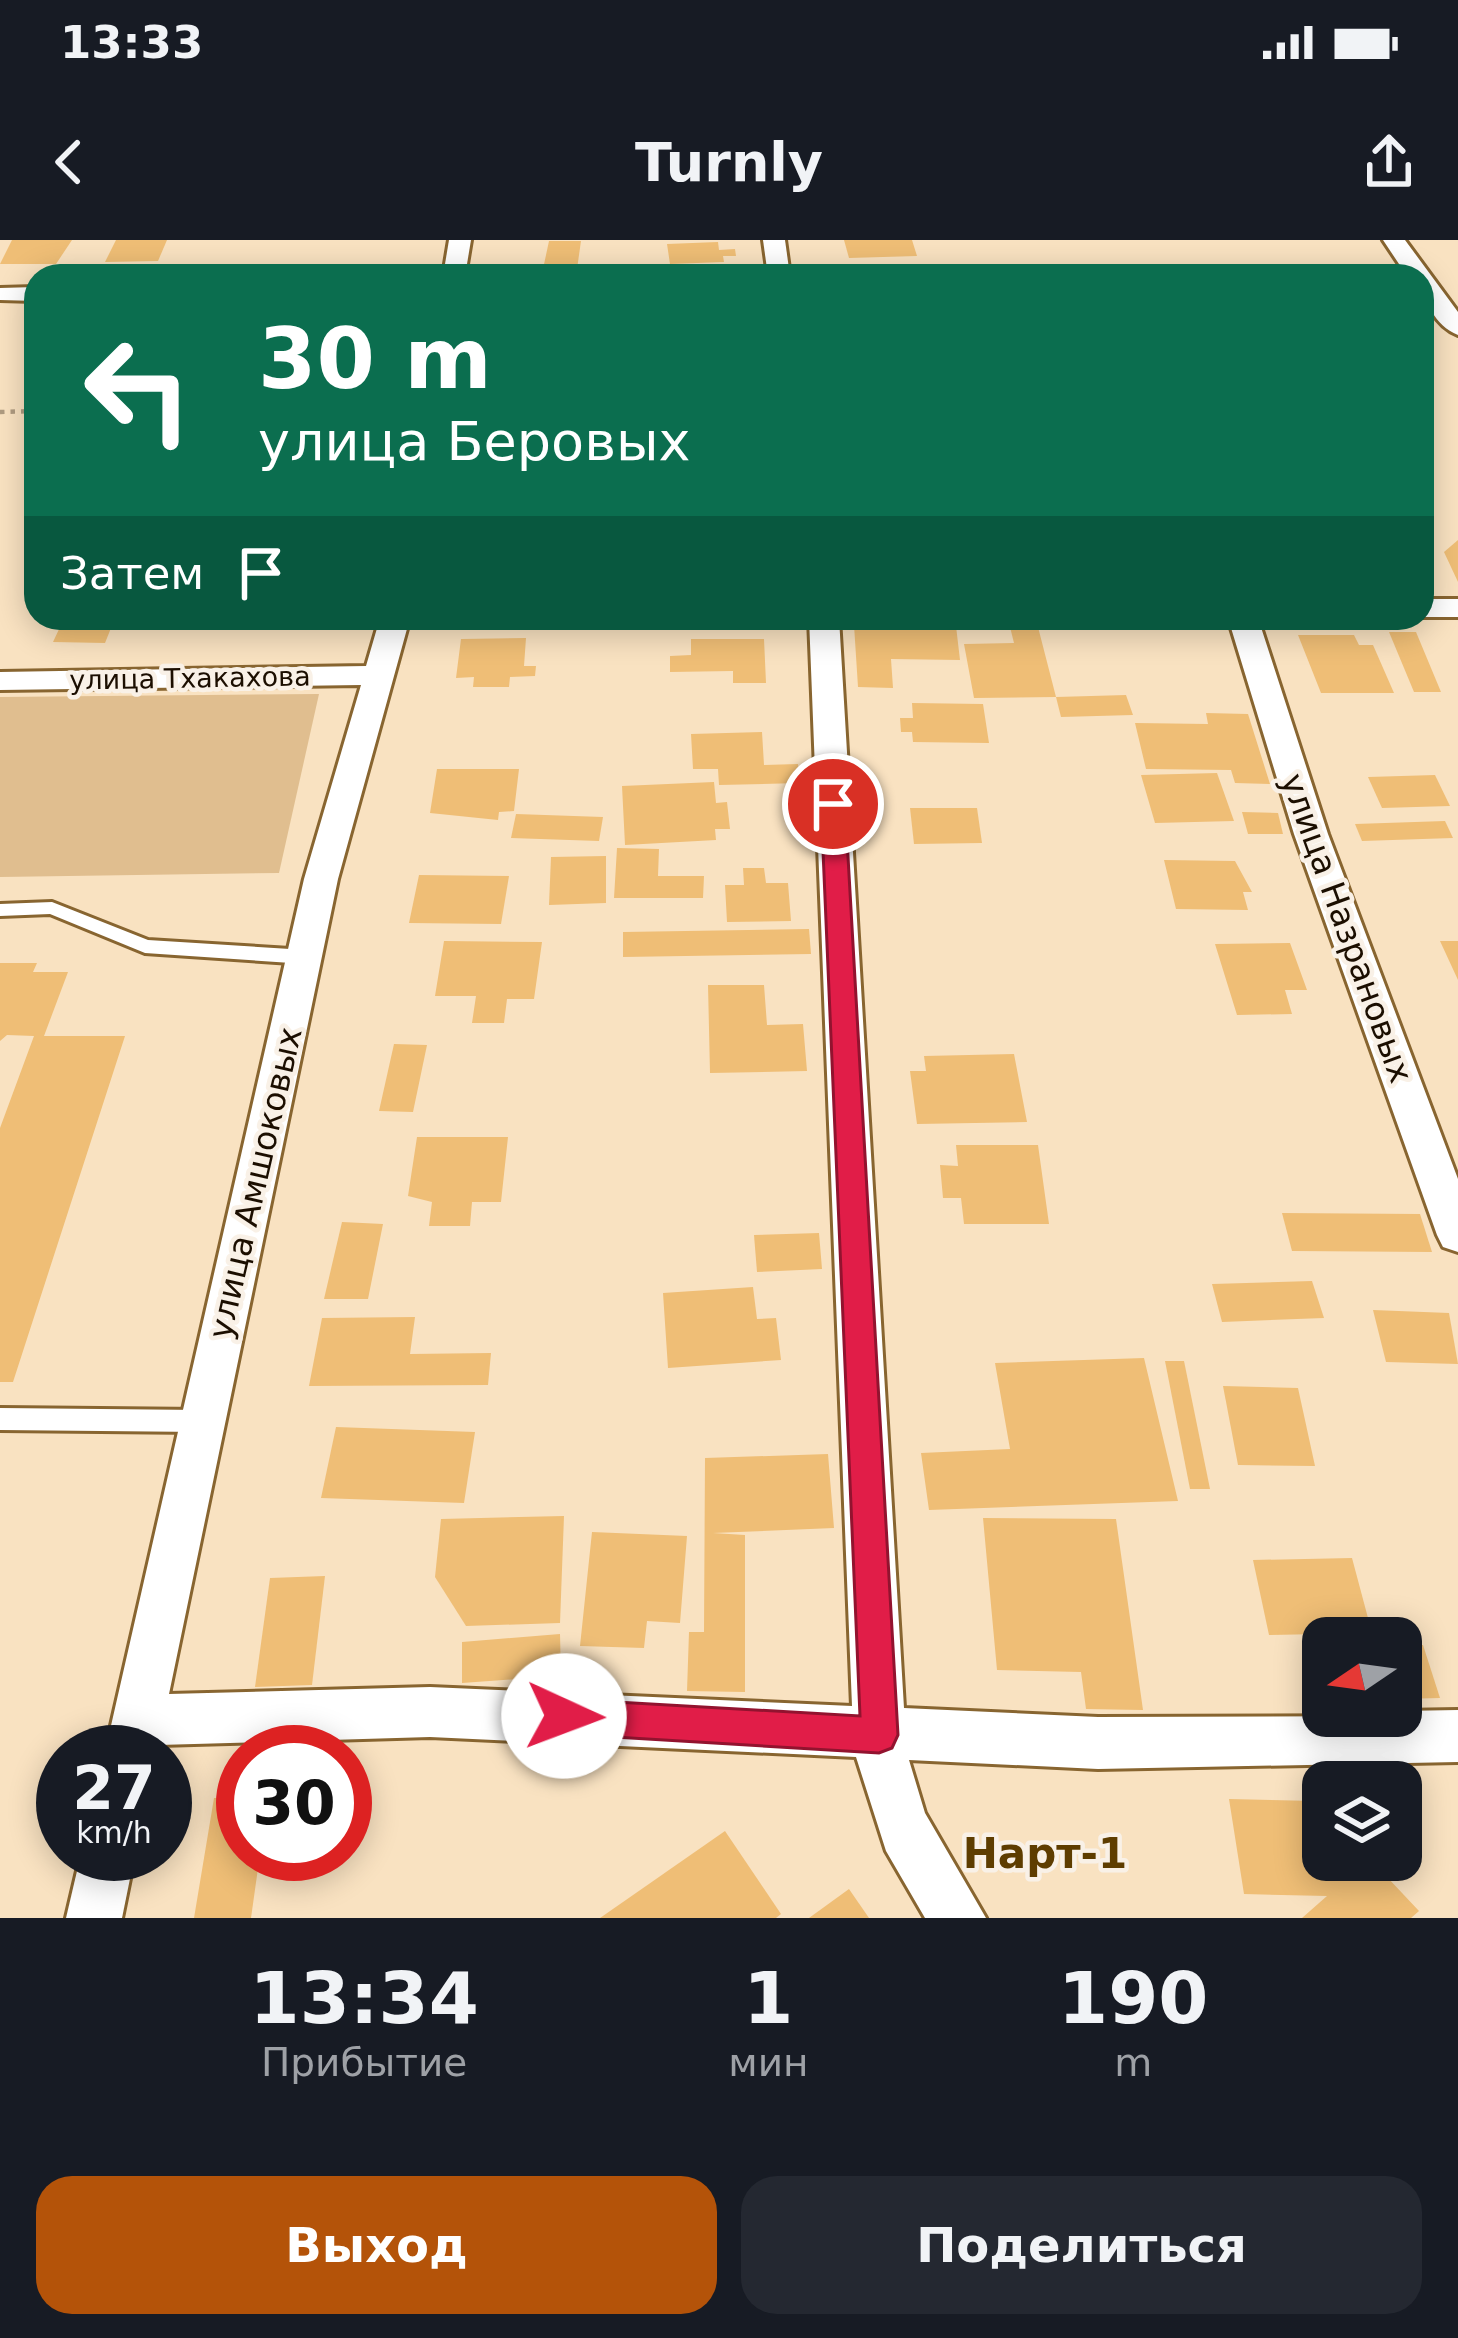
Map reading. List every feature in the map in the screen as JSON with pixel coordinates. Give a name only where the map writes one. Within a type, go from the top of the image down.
[{"type":"street","points":[[1434,296],[1458,328]]},
{"type":"street","name":"улица Амшоковых","points":[[137,1725],[321,879],[392,630]]},
{"type":"street","points":[[825,630],[879,1735],[887,1795],[910,1848],[958,1918]]},
{"type":"street","name":"улица Назрановых","points":[[1247,630],[1311,834],[1458,1235]]},
{"type":"street","name":"улица Тхакахова","points":[[0,681],[380,675]]},
{"type":"street","points":[[192,1731],[430,1712],[1098,1743],[1458,1736]]},
{"type":"street","points":[[94,1918],[103,1881]]},
{"type":"lane","points":[[0,910],[52,908],[145,946],[306,956]]},
{"type":"lane","points":[[0,1419],[201,1421]]},
{"type":"shaded area","points":[[319,694],[279,873],[0,877],[0,697]]},
{"type":"building","points":[[12,240],[72,240],[56,264],[0,264]]},
{"type":"building","points":[[116,240],[167,240],[158,261],[105,262]]},
{"type":"building","points":[[844,240],[912,240],[917,256],[849,258]]},
{"type":"building","points":[[549,241],[581,241],[578,264],[544,264]]},
{"type":"building","points":[[718,242],[719,250],[735,249],[736,256],[723,256],[724,262],[670,264],[667,244]]},
{"type":"building","points":[[1458,540],[1458,582],[1444,552]]},
{"type":"building","points":[[59,630],[110,630],[105,643],[53,642]]},
{"type":"building","points":[[854,630],[956,630],[960,660],[891,659],[893,688],[858,687]]},
{"type":"building","points":[[1011,630],[1039,630],[1056,697],[974,698],[964,644],[1014,643]]},
{"type":"building","points":[[1389,632],[1416,632],[1441,692],[1414,692]]},
{"type":"building","points":[[1298,635],[1354,635],[1359,645],[1373,645],[1394,693],[1321,693]]},
{"type":"building","points":[[526,638],[524,666],[536,666],[535,676],[510,677],[509,687],[473,687],[474,677],[456,678],[461,639]]},
{"type":"building","points":[[691,639],[764,639],[766,683],[733,683],[733,671],[670,672],[670,656],[691,655]]},
{"type":"building","points":[[1126,695],[1133,715],[1061,717],[1056,697]]},
{"type":"building","points":[[912,703],[983,704],[989,743],[913,742],[912,732],[901,732],[900,718],[913,718]]},
{"type":"building","points":[[1206,713],[1248,714],[1270,784],[1235,783],[1231,770],[1146,769],[1135,723],[1208,724]]},
{"type":"building","points":[[762,732],[764,765],[798,764],[800,783],[719,785],[718,769],[693,769],[691,734]]},
{"type":"building","points":[[437,769],[519,769],[514,811],[499,812],[498,820],[430,813]]},
{"type":"building","points":[[1217,773],[1234,821],[1155,823],[1141,775]]},
{"type":"building","points":[[1435,775],[1450,806],[1382,808],[1368,777]]},
{"type":"building","points":[[714,782],[716,803],[727,802],[730,829],[715,829],[716,840],[625,845],[622,786]]},
{"type":"building","points":[[910,808],[977,808],[982,843],[914,844]]},
{"type":"building","points":[[1242,812],[1278,813],[1283,834],[1248,834]]},
{"type":"building","points":[[516,814],[603,817],[599,841],[511,838]]},
{"type":"building","points":[[1445,821],[1453,838],[1362,841],[1355,824]]},
{"type":"building","points":[[617,848],[659,849],[658,876],[704,876],[703,898],[614,898]]},
{"type":"building","points":[[606,856],[606,903],[549,905],[551,857]]},
{"type":"building","points":[[1164,860],[1235,861],[1252,892],[1243,892],[1248,910],[1176,909]]},
{"type":"building","points":[[743,868],[764,868],[766,883],[788,883],[791,921],[727,922],[725,885],[744,885]]},
{"type":"building","points":[[419,875],[509,876],[501,924],[409,923]]},
{"type":"building","points":[[809,929],[811,954],[623,957],[623,932]]},
{"type":"building","points":[[444,941],[542,942],[534,999],[507,999],[504,1023],[472,1023],[476,996],[435,996]]},
{"type":"building","points":[[1440,941],[1458,941],[1458,980]]},
{"type":"building","points":[[1290,943],[1307,990],[1285,990],[1292,1014],[1237,1015],[1215,944]]},
{"type":"building","points":[[0,963],[37,963],[33,972],[68,972],[44,1036],[125,1036],[13,1382],[0,1382],[0,1128],[34,1036],[7,1035],[0,1041]]},
{"type":"building","points":[[708,985],[764,985],[767,1025],[803,1024],[807,1071],[710,1073]]},
{"type":"building","points":[[394,1044],[427,1045],[413,1112],[379,1111]]},
{"type":"building","points":[[1014,1054],[1027,1122],[917,1124],[910,1071],[926,1071],[924,1056]]},
{"type":"building","points":[[417,1137],[508,1137],[501,1202],[472,1202],[470,1226],[429,1226],[432,1202],[408,1196]]},
{"type":"building","points":[[956,1145],[1038,1145],[1049,1224],[964,1224],[961,1198],[943,1198],[940,1165],[958,1166]]},
{"type":"building","points":[[1282,1213],[1420,1214],[1432,1252],[1292,1251]]},
{"type":"building","points":[[342,1222],[383,1224],[368,1299],[324,1299]]},
{"type":"building","points":[[819,1233],[822,1269],[757,1272],[754,1235]]},
{"type":"building","points":[[1312,1281],[1324,1318],[1222,1322],[1212,1284]]},
{"type":"building","points":[[753,1287],[757,1319],[776,1318],[781,1360],[668,1368],[663,1293]]},
{"type":"building","points":[[1373,1310],[1449,1313],[1458,1364],[1386,1362]]},
{"type":"building","points":[[415,1317],[410,1354],[491,1353],[488,1385],[309,1386],[322,1318]]},
{"type":"building","points":[[1144,1358],[1178,1501],[929,1510],[921,1453],[1010,1449],[995,1363]]},
{"type":"building","points":[[1165,1361],[1184,1361],[1210,1489],[1190,1489]]},
{"type":"building","points":[[1223,1386],[1298,1388],[1315,1466],[1238,1465]]},
{"type":"building","points":[[336,1427],[475,1432],[464,1503],[321,1498]]},
{"type":"building","points":[[828,1454],[834,1528],[713,1533],[745,1535],[745,1692],[687,1691],[689,1632],[704,1632],[705,1458]]},
{"type":"building","points":[[564,1516],[560,1623],[466,1626],[435,1577],[441,1519]]},
{"type":"building","points":[[983,1518],[1116,1519],[1143,1710],[1086,1709],[1081,1672],[997,1670]]},
{"type":"building","points":[[592,1532],[687,1536],[680,1623],[647,1621],[644,1648],[580,1646]]},
{"type":"building","points":[[1352,1558],[1368,1617],[1302,1617],[1302,1634],[1269,1635],[1253,1560]]},
{"type":"building","points":[[325,1576],[312,1685],[255,1687],[270,1578]]},
{"type":"building","points":[[560,1634],[561,1676],[462,1683],[462,1642]]},
{"type":"building","points":[[1422,1645],[1423,1645],[1440,1698],[1422,1698]]},
{"type":"building","points":[[214,1798],[216,1881],[256,1881],[251,1918],[194,1918]]},
{"type":"building","points":[[1229,1799],[1302,1801],[1302,1881],[1391,1881],[1419,1911],[1411,1918],[1302,1918],[1327,1896],[1244,1894]]},
{"type":"building","points":[[725,1831],[781,1914],[776,1918],[600,1918]]},
{"type":"building","points":[[849,1889],[869,1918],[809,1918]]},
{"type":"district","name":"Нарт-1","points":[[1045,1853]]},
{"type":"route","points":[[564,1716],[879,1735],[833,804]]}]
